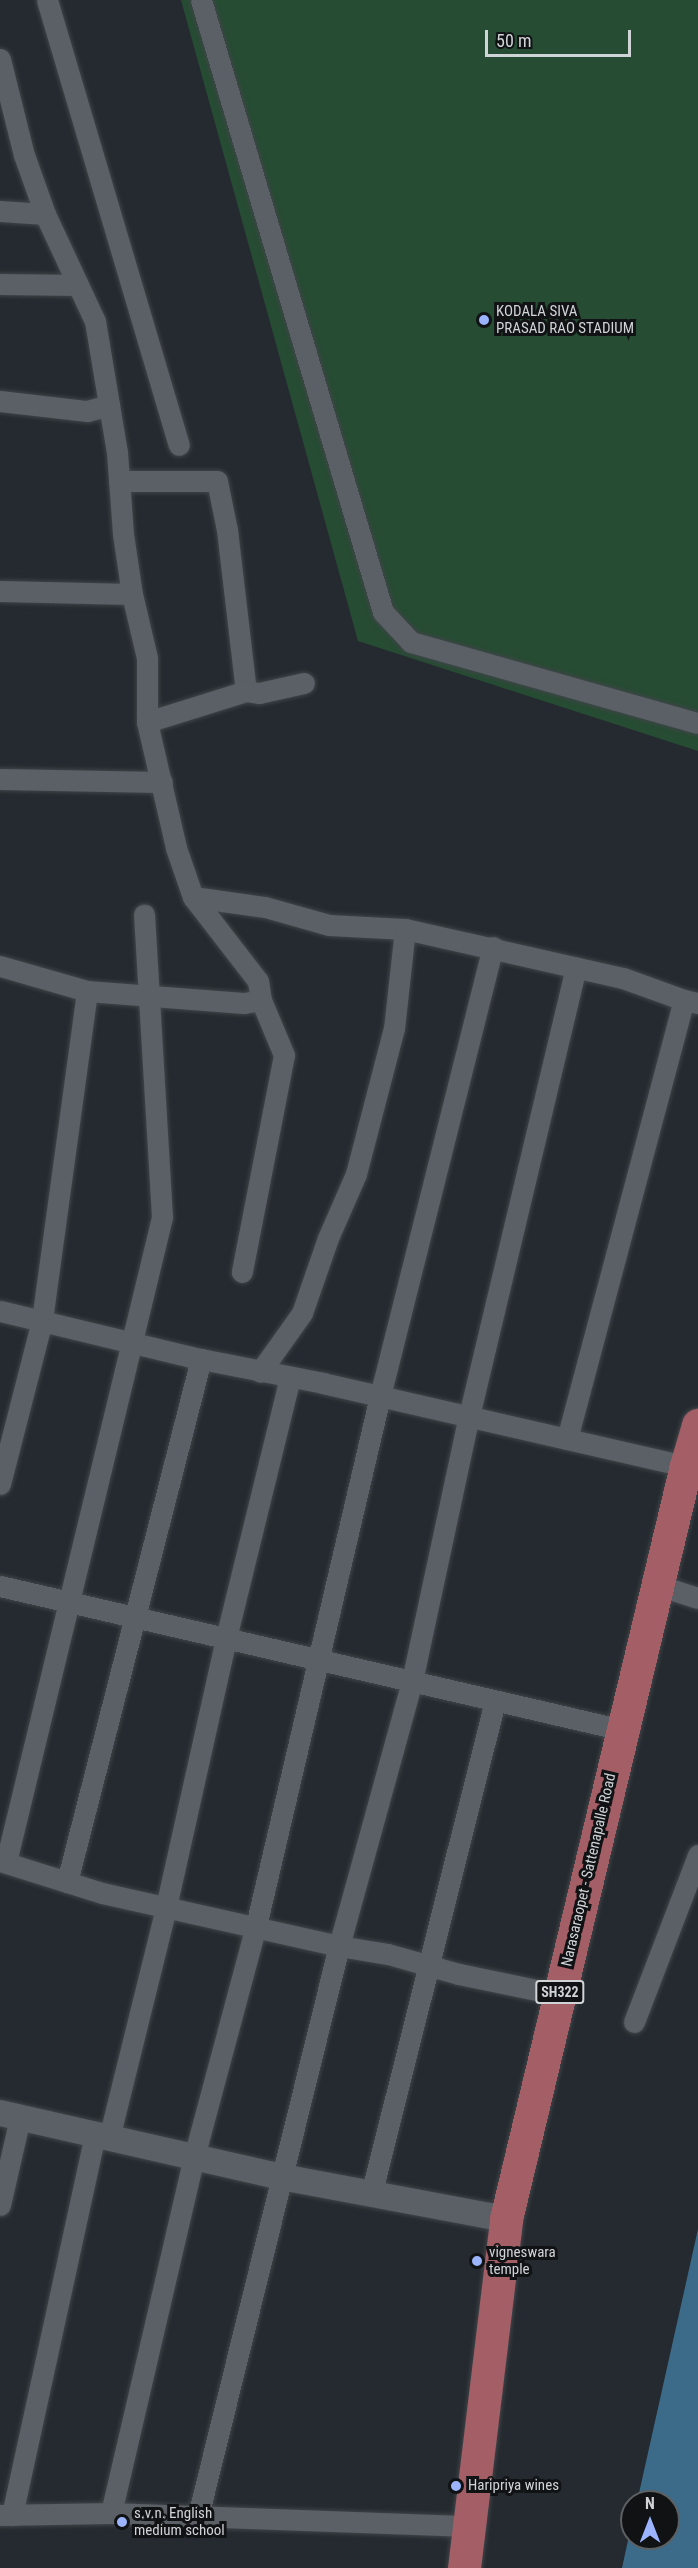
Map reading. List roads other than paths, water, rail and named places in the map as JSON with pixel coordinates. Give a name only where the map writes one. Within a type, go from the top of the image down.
[{"type":"main road","name":"Narasaraopet - Sattenapalle Road","points":[[464,2568],[506,2219],[657,1585],[698,1425]]},
{"type":"street","points":[[47,0],[178,446]]},
{"type":"street","points":[[201,0],[382,612],[411,642],[698,723]]},
{"type":"street","points":[[0,59],[6,104],[45,214],[95,321],[109,405],[132,594],[147,658],[147,722],[176,848],[193,897],[258,981],[261,1000],[284,1054],[242,1272]]},
{"type":"street","points":[[0,211],[45,214]]},
{"type":"street","points":[[0,284],[78,285]]},
{"type":"street","points":[[0,401],[87,411],[109,405]]},
{"type":"street","points":[[119,481],[217,481],[227,531],[246,692]]},
{"type":"street","points":[[0,591],[132,594]]},
{"type":"street","points":[[147,722],[246,692],[259,693],[304,683]]},
{"type":"street","points":[[0,779],[162,782]]},
{"type":"street","points":[[193,897],[265,908],[329,925],[405,929],[493,947],[623,978],[691,1001],[567,1439]]},
{"type":"street","points":[[144,915],[147,997],[162,1217],[133,1343],[3,1861],[102,1893],[339,1946],[387,1954],[429,1966],[560,1995]]},
{"type":"street","points":[[260,1372],[302,1313],[356,1174],[394,1029],[405,929]]},
{"type":"street","points":[[111,2513],[194,2157],[256,1926],[380,1396],[493,947]]},
{"type":"street","points":[[0,966],[87,992],[244,1003],[261,1000]]},
{"type":"street","points":[[198,2516],[339,1946],[412,1681],[469,1416],[576,968]]},
{"type":"street","points":[[0,1484],[42,1320],[87,992]]},
{"type":"street","points":[[0,1311],[201,1359],[380,1396],[686,1466]]},
{"type":"street","points":[[67,1882],[133,1617],[201,1359]]},
{"type":"street","points":[[291,1377],[226,1638],[166,1907],[102,2136],[6,2515],[111,2513],[469,2526]]},
{"type":"street","points":[[657,1585],[698,1598]]},
{"type":"street","points":[[0,1586],[623,1730]]},
{"type":"street","points":[[371,2194],[495,1701]]},
{"type":"street","points":[[634,2022],[698,1855]]},
{"type":"street","points":[[0,2205],[10,2115],[283,2176],[506,2219]]},
{"type":"water","points":[[698,2229],[698,2568],[622,2568],[626,2550],[680,2550],[680,2490],[640,2490]]},
{"type":"place","name":"KODALA SIVA PRASAD RAO STADIUM","points":[[484,320]]},
{"type":"place","name":"vigneswara temple","points":[[477,2261]]},
{"type":"place","name":"Haripriya wines","points":[[456,2486]]},
{"type":"place","name":"s.v.n. English medium school","points":[[122,2522]]}]
